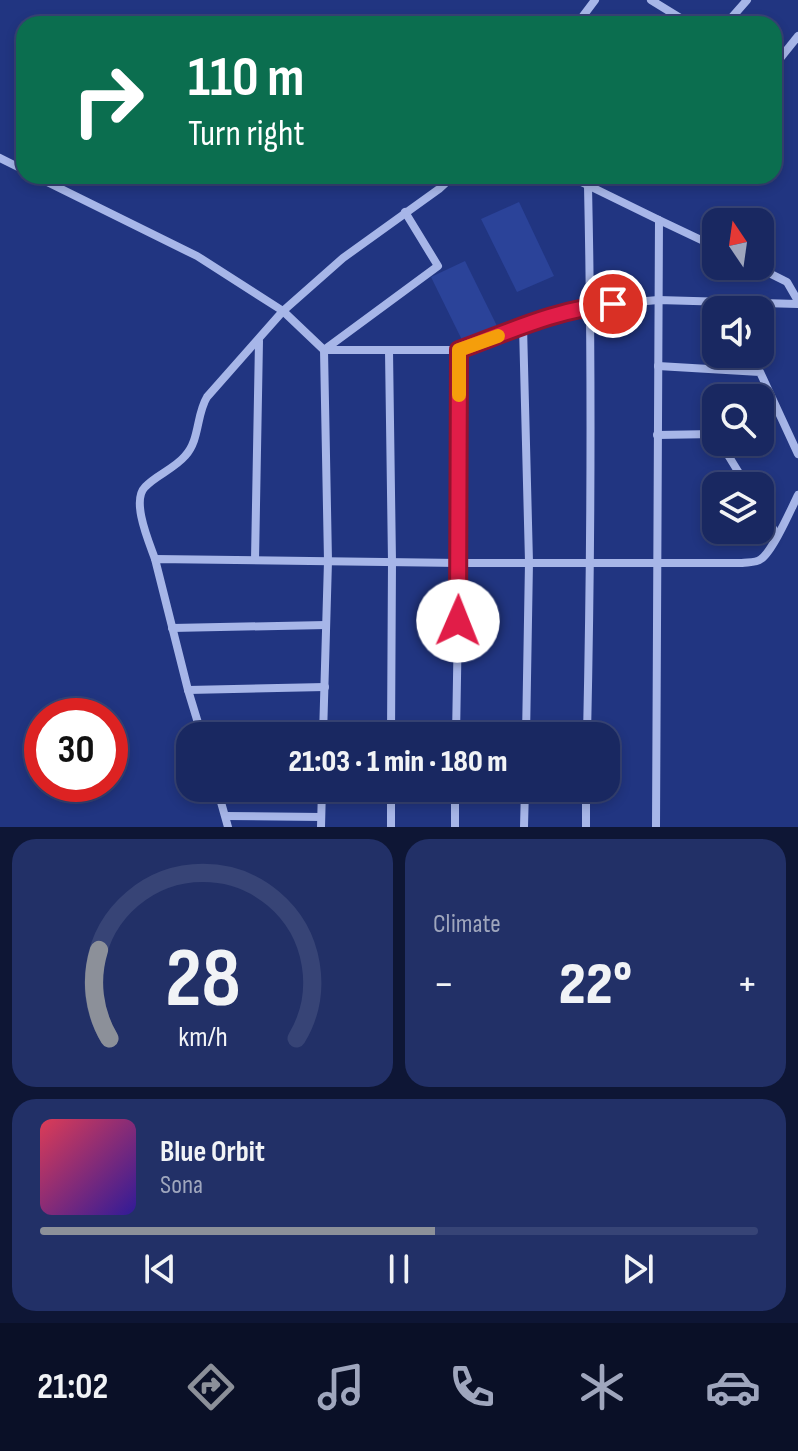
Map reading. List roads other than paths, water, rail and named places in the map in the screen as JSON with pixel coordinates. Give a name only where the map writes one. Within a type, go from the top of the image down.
[{"type":"street","points":[[651,0],[677,16]]},
{"type":"street","points":[[733,16],[747,0]]},
{"type":"street","points":[[782,56],[798,36]]},
{"type":"street","points":[[51,184],[197,256],[283,311],[324,350],[459,350],[523,326],[591,306],[658,300],[798,302],[787,282],[774,276]]},
{"type":"street","points":[[198,722],[139,504],[140,494],[187,455],[198,430],[201,406],[207,397],[283,311],[343,258],[442,184]]},
{"type":"street","points":[[584,184],[702,240]]},
{"type":"street","points":[[587,722],[591,563],[588,186]]},
{"type":"street","points":[[324,350],[438,266],[405,212]]},
{"type":"street","points":[[656,827],[659,220]]},
{"type":"street","points":[[523,326],[529,562],[526,722]]},
{"type":"street","points":[[255,560],[259,340]]},
{"type":"street","points":[[324,350],[328,561],[324,722]]},
{"type":"street","points":[[456,722],[459,350]]},
{"type":"street","points":[[389,351],[391,722]]},
{"type":"street","points":[[658,366],[760,372],[798,454]]},
{"type":"street","points":[[657,435],[702,434]]},
{"type":"street","points":[[155,559],[657,564],[755,561],[763,558],[798,495]]},
{"type":"street","points":[[774,530],[777,535]]},
{"type":"street","points":[[172,628],[326,625]]},
{"type":"street","points":[[188,690],[325,687]]},
{"type":"street","points":[[222,802],[228,827]]},
{"type":"street","points":[[321,827],[322,802]]},
{"type":"street","points":[[391,802],[391,827]]},
{"type":"street","points":[[455,802],[455,827]]},
{"type":"street","points":[[524,827],[525,802]]},
{"type":"street","points":[[586,802],[586,827]]},
{"type":"street","points":[[226,816],[321,817]]}]
